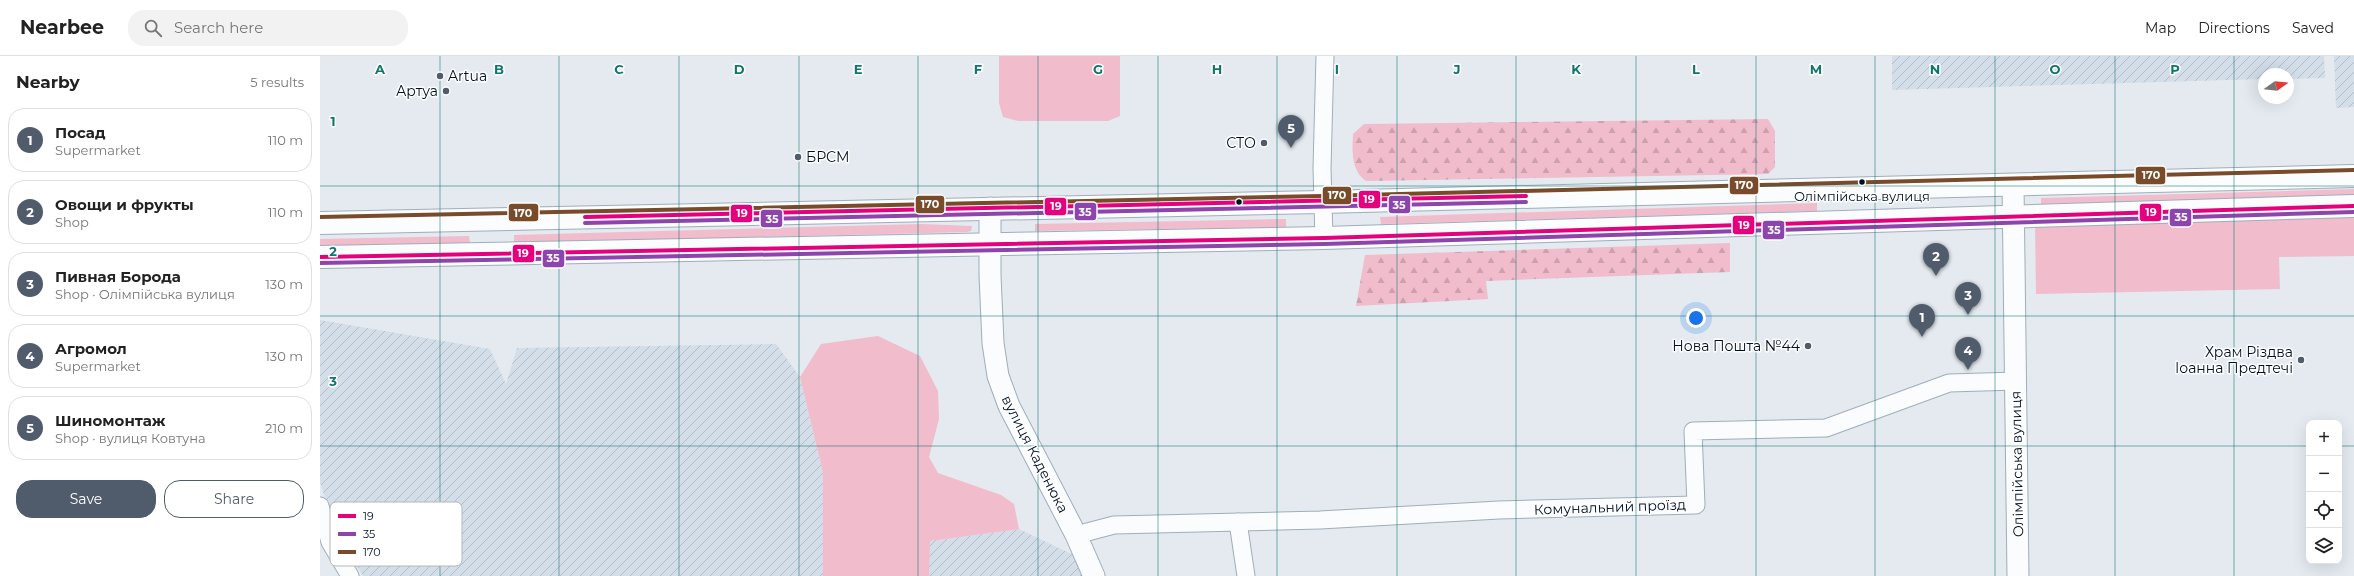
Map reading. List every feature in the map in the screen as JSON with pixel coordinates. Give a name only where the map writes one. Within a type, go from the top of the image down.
[{"type":"main road","points":[[320,223],[1322,202],[2354,176]]},
{"type":"main road","points":[[1962,185],[1964,218]]},
{"type":"main road","points":[[320,257],[494,255],[1324,238],[1964,218],[2015,218],[2354,206]]},
{"type":"main road","points":[[492,220],[494,255]]},
{"type":"street","points":[[1324,238],[1322,202],[1325,56]]},
{"type":"street","name":"Олімпійська вулиця","points":[[2013,185],[2015,218],[2018,576]]},
{"type":"street","name":"вулиця Каденюка","points":[[990,208],[989,244],[993,343],[998,376],[1009,406],[1076,535],[1094,576]]},
{"type":"street","name":"Комунальний проїзд","points":[[1238,522],[1320,520],[1499,510],[1696,505],[1693,431],[1826,428],[1949,383],[2017,382]]},
{"type":"street","points":[[320,506],[330,542]]},
{"type":"street","points":[[1076,535],[1114,525],[1238,522],[1246,576]]},
{"type":"street","points":[[344,566],[350,576]]},
{"type":"shaded area","points":[[1892,56],[2324,56],[2325,78],[2294,79],[2294,68],[2258,68],[2258,79],[1892,90]]},
{"type":"shaded area","points":[[2334,56],[2354,56],[2354,107],[2336,108]]},
{"type":"shaded area","points":[[320,320],[490,349],[506,384],[517,348],[776,344],[800,377],[823,473],[823,576],[363,576],[357,566],[462,566],[462,502],[330,502],[330,514],[320,482]]},
{"type":"shaded area","points":[[1019,529],[1086,561],[1087,576],[927,576],[929,541]]},
{"type":"green space","points":[[999,56],[1120,56],[1120,116],[1108,121],[1018,121],[1003,117],[999,103]]},
{"type":"green space","points":[[1768,119],[1775,131],[1775,167],[1768,174],[1366,181],[1361,177],[1355,166],[1352,147],[1353,134],[1364,124]]},
{"type":"green space","points":[[2354,189],[2354,196],[2041,204],[2041,198]]},
{"type":"green space","points":[[1817,203],[1817,211],[1381,224],[1380,217]]},
{"type":"green space","points":[[2354,214],[2354,256],[2279,257],[2280,289],[2036,294],[2035,224]]},
{"type":"green space","points":[[1286,219],[1286,227],[1035,231],[1035,224]]},
{"type":"green space","points":[[922,224],[972,226],[971,231],[967,232],[514,243],[514,235]]},
{"type":"green space","points":[[469,236],[470,244],[320,246],[320,239]]},
{"type":"green space","points":[[1730,243],[1730,272],[1486,281],[1488,299],[1356,306],[1365,255]]},
{"type":"green space","points":[[878,336],[920,356],[938,391],[939,419],[929,457],[938,473],[1001,495],[1014,504],[1019,529],[930,541],[929,576],[823,576],[823,473],[800,377],[821,344]]},
{"type":"transit line","name":"170","points":[[320,217],[1322,196],[2354,170]]},
{"type":"transit line","name":"19","points":[[585,217],[1526,196]]},
{"type":"transit line","name":"35","points":[[585,223],[1526,202]]},
{"type":"transit line","name":"19","points":[[320,257],[1324,238],[2354,206]]},
{"type":"transit line","name":"35","points":[[320,263],[1324,244],[2354,212]]},
{"type":"place","name":"Artua","points":[[440,76]]},
{"type":"place","name":"Артуа","points":[[446,91]]},
{"type":"place","name":"СТО","points":[[1264,143]]},
{"type":"place","name":"Шиномонтаж","points":[[1291,148]]},
{"type":"place","name":"БРСМ","points":[[798,157]]},
{"type":"place","name":"Олімпійська вулиця","points":[[1862,182]]},
{"type":"place","name":"Овощи и фрукты","points":[[1936,276]]},
{"type":"place","name":"Пивная Борода","points":[[1968,315]]},
{"type":"place","name":"Посад","points":[[1922,337]]},
{"type":"place","name":"Нова Пошта №44","points":[[1808,346]]},
{"type":"place","name":"Храм Різдва Іоанна Предтечі","points":[[2301,360]]},
{"type":"place","name":"Агромол","points":[[1968,370]]}]
